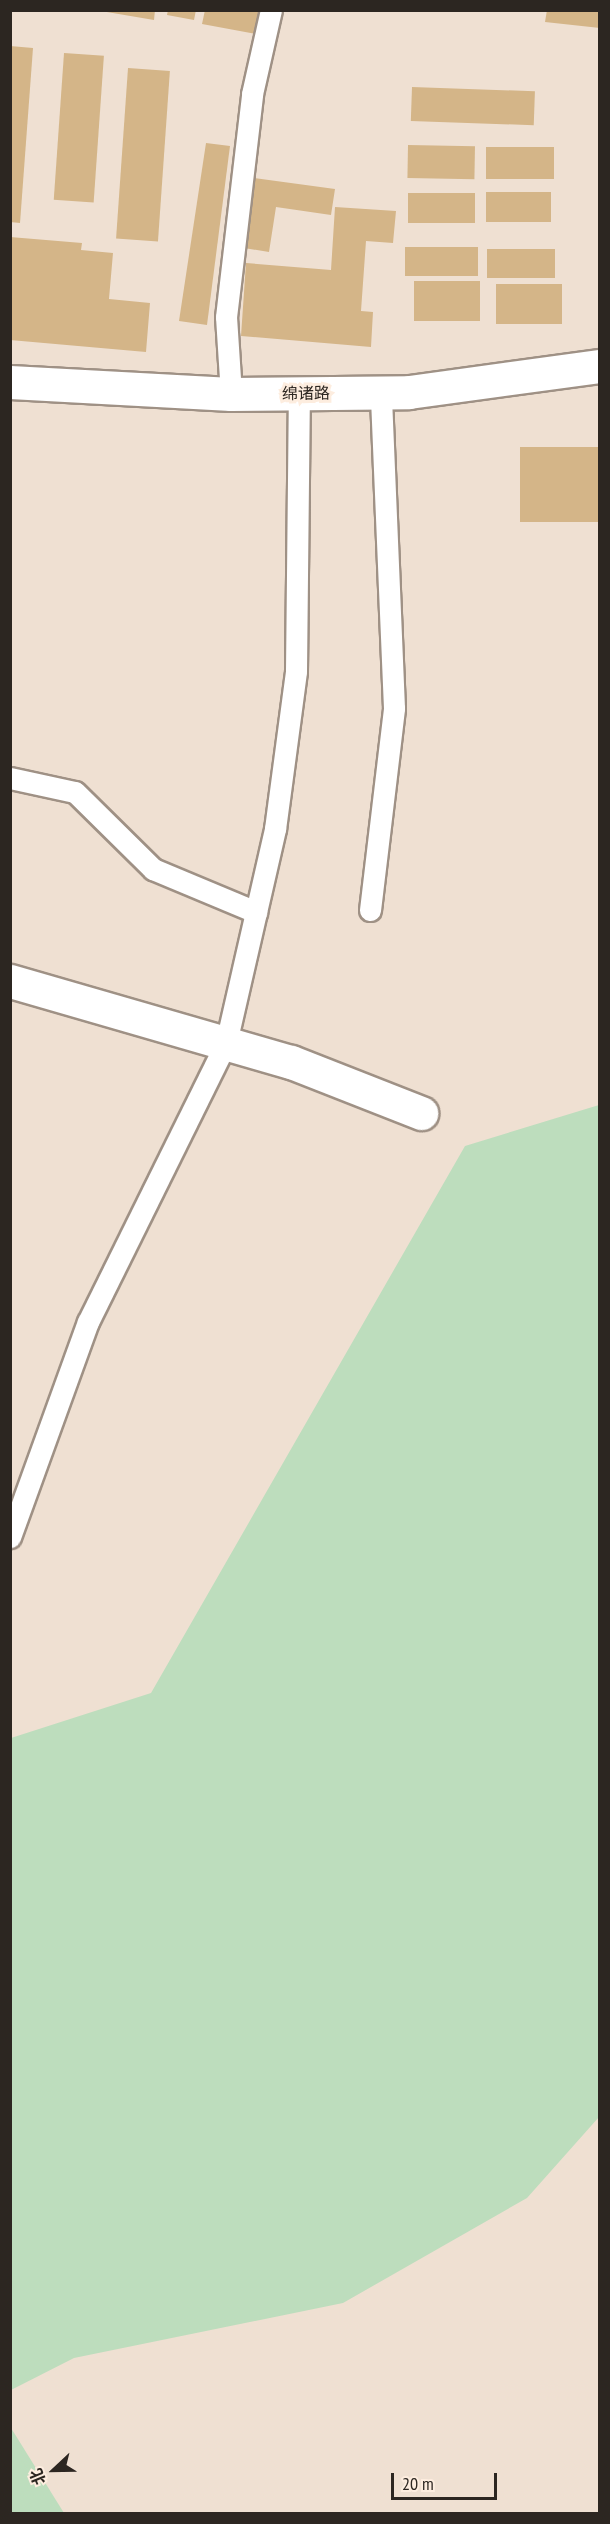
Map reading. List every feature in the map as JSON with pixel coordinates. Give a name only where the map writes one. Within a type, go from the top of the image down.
[{"type":"street","name":"绵诸路","points":[[10,382],[231,394],[381,392],[600,366]]},
{"type":"street","points":[[10,981],[291,1062],[420,1113]]},
{"type":"lane","points":[[231,394],[226,317],[252,94],[270,10]]},
{"type":"lane","points":[[370,910],[394,708],[381,392]]},
{"type":"lane","points":[[10,1537],[88,1322],[226,1043],[275,829],[297,671],[299,393]]},
{"type":"lane","points":[[10,778],[75,792],[153,869],[256,912]]},
{"type":"green space","points":[[599,1105],[599,2117],[527,2198],[343,2303],[74,2358],[11,2390],[11,1738],[151,1693],[465,1146]]},
{"type":"green space","points":[[11,2428],[64,2513],[11,2513]]},
{"type":"building","points":[[95,10],[155,10],[154,20]]},
{"type":"building","points":[[168,10],[196,10],[194,20],[167,15]]},
{"type":"building","points":[[205,10],[260,10],[256,34],[202,24]]},
{"type":"building","points":[[547,10],[600,10],[600,28],[545,22]]},
{"type":"building","points":[[10,46],[33,48],[20,223],[10,222]]},
{"type":"building","points":[[64,53],[104,56],[94,202],[54,200]]},
{"type":"building","points":[[128,68],[170,71],[158,242],[116,239]]},
{"type":"building","points":[[412,87],[535,91],[534,125],[411,121]]},
{"type":"building","points":[[206,143],[230,146],[207,325],[179,321]]},
{"type":"building","points":[[408,145],[475,146],[474,179],[407,178]]},
{"type":"building","points":[[486,147],[554,147],[554,179],[486,179]]},
{"type":"building","points":[[254,178],[335,189],[331,215],[276,207],[269,252],[244,248]]},
{"type":"building","points":[[486,192],[551,192],[551,222],[486,222]]},
{"type":"building","points":[[408,193],[475,193],[475,223],[408,223]]},
{"type":"building","points":[[335,207],[396,211],[393,243],[366,241],[361,311],[373,312],[371,347],[241,336],[246,263],[331,270]]},
{"type":"building","points":[[10,237],[82,243],[81,250],[113,253],[109,299],[150,303],[146,352],[10,340]]},
{"type":"building","points":[[405,247],[478,247],[478,276],[405,276]]},
{"type":"building","points":[[487,249],[555,249],[555,278],[487,278]]},
{"type":"building","points":[[414,281],[480,281],[480,321],[414,321]]},
{"type":"building","points":[[496,284],[562,284],[562,324],[496,324]]},
{"type":"building","points":[[520,447],[600,447],[600,522],[520,522]]}]
